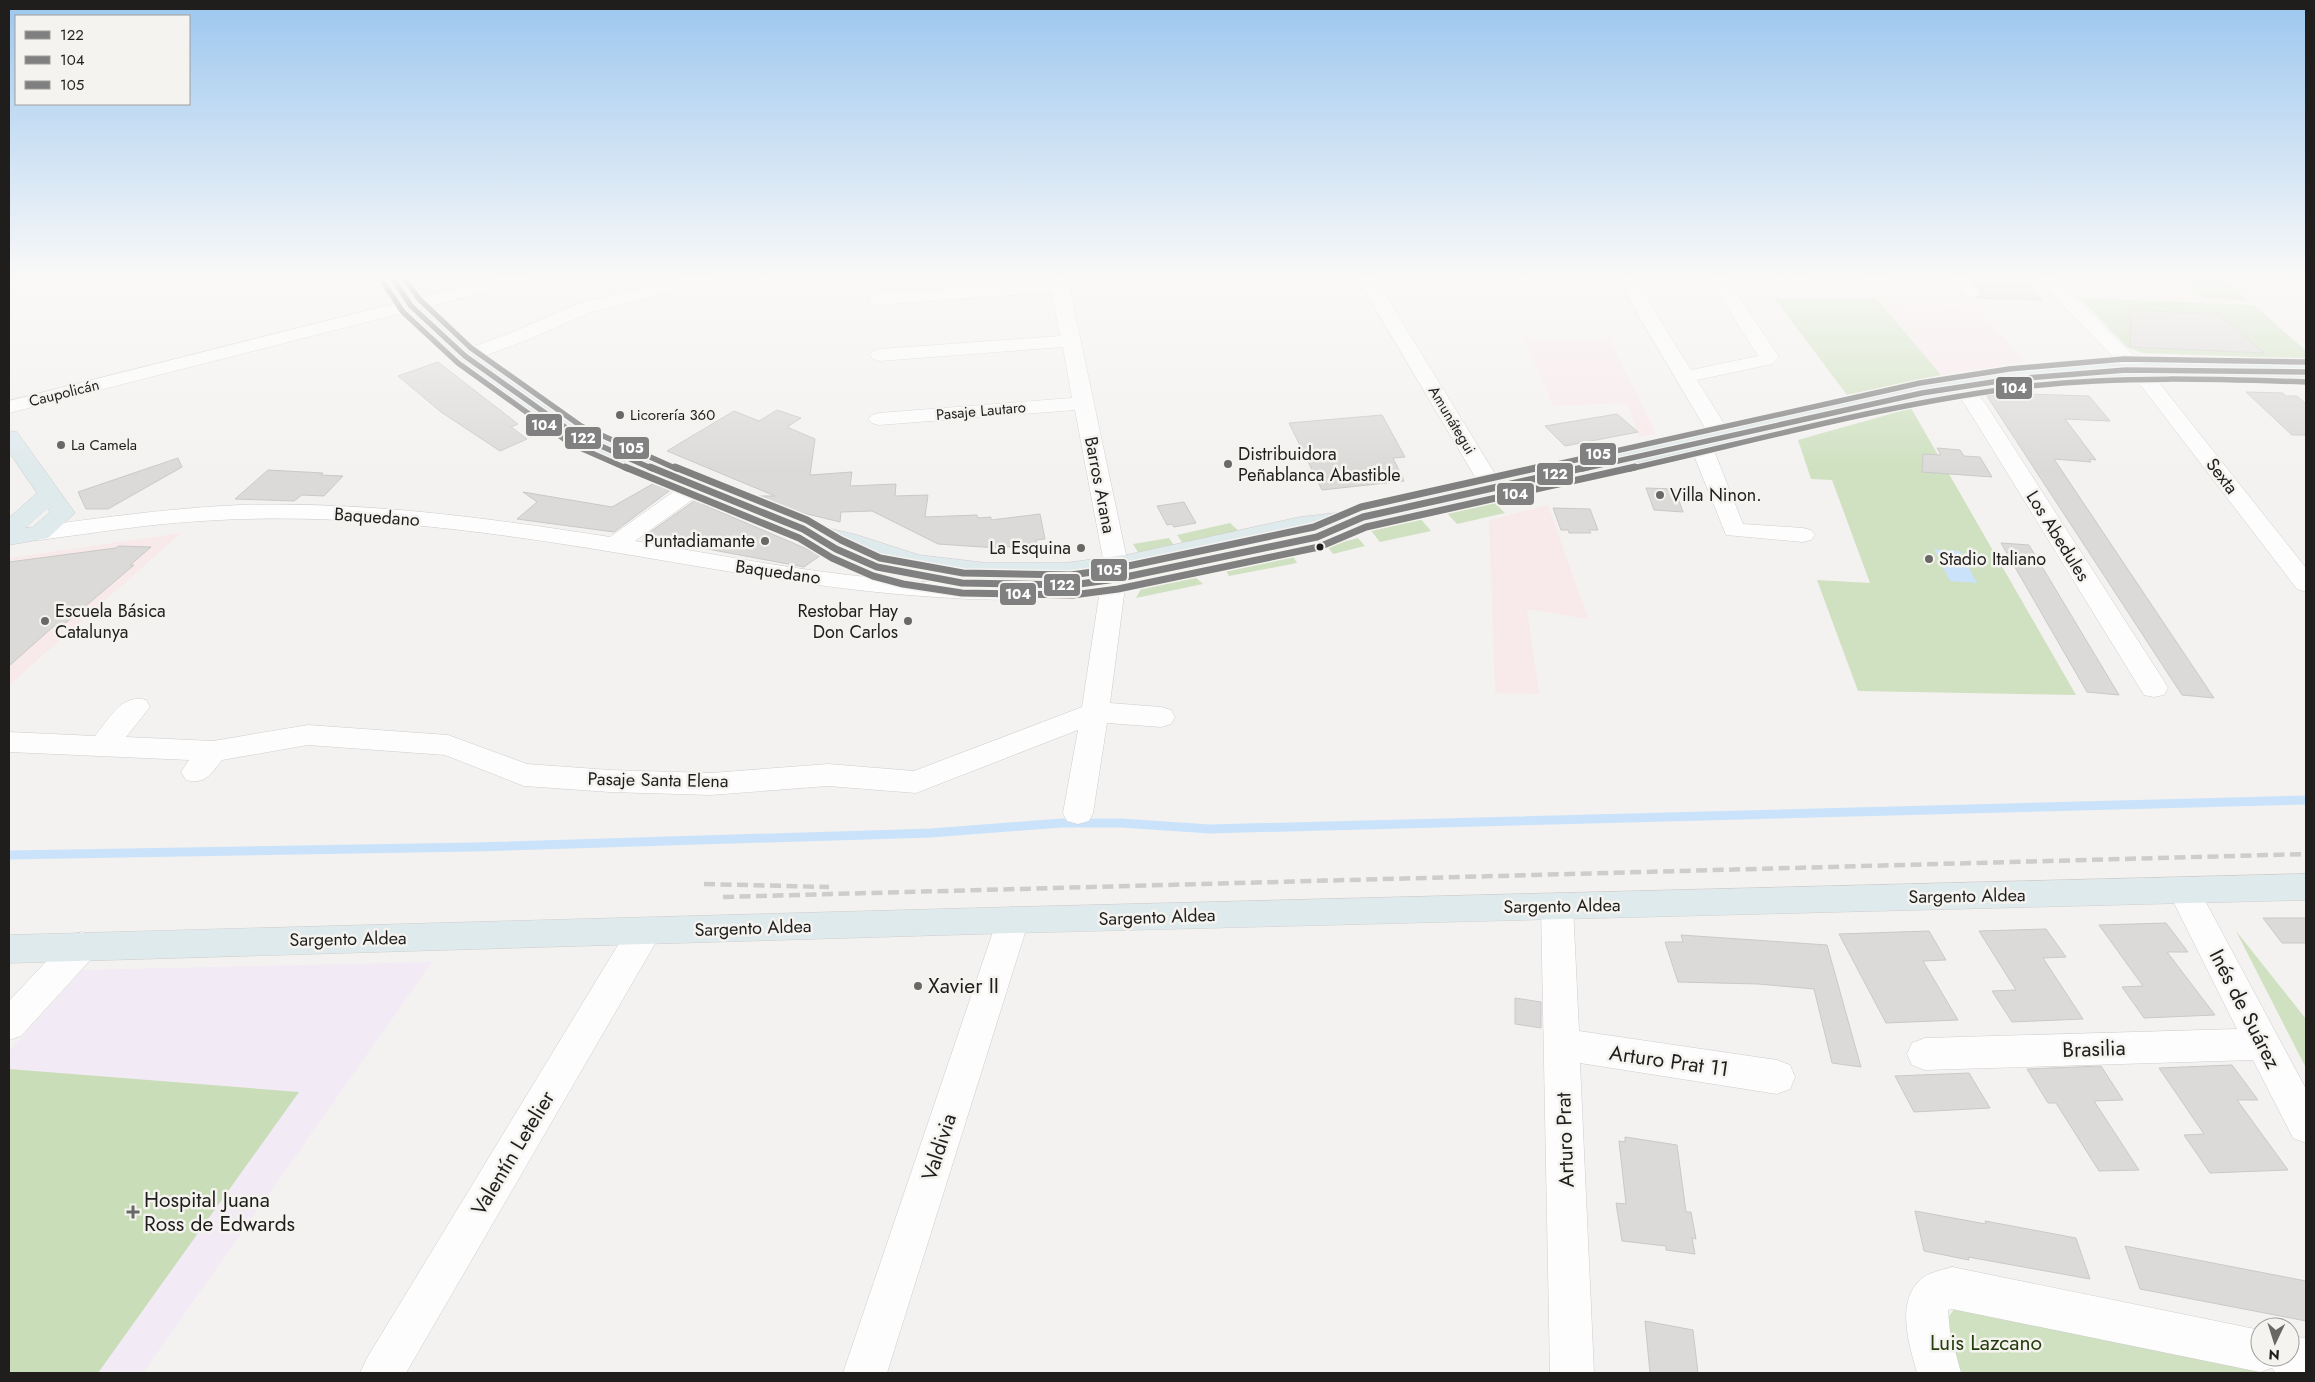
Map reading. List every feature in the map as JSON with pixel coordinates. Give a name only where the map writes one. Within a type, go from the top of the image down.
[{"type":"main road","points":[[448,340],[465,356],[576,435],[694,487],[803,529],[849,540],[916,562],[953,568],[1034,573],[1116,572]]},
{"type":"main road","name":"Baquedano","points":[[1072,584],[1116,572],[1316,537],[1363,517],[1492,487],[1960,386],[2030,376],[2136,370],[2222,368],[2306,372]]},
{"type":"main road","points":[[9,437],[63,513],[40,533]]},
{"type":"main road","points":[[9,530],[50,494]]},
{"type":"main road","points":[[803,529],[836,549],[861,560],[905,574],[962,584],[1072,584]]},
{"type":"main road","name":"Baquedano","points":[[9,538],[40,533]]},
{"type":"main road","name":"Sargento Aldea","points":[[9,948],[2306,887]]},
{"type":"street","name":"Caupolicán","points":[[9,407],[274,340]]},
{"type":"street","points":[[465,356],[509,340]]},
{"type":"street","name":"Amunátegui","points":[[1404,340],[1492,487]]},
{"type":"street","points":[[1663,340],[1685,377],[1711,440],[1734,530],[1803,535]]},
{"type":"street","points":[[1685,377],[1765,360],[1769,357],[1758,340]]},
{"type":"street","name":"Sexta","points":[[2107,340],[2146,379],[2306,584]]},
{"type":"street","points":[[880,354],[1071,341]]},
{"type":"street","name":"Barros Arana","points":[[1071,341],[1116,572],[1109,608],[1096,712],[1078,813]]},
{"type":"street","name":"Los Abedules","points":[[1960,386],[1974,403],[2154,688]]},
{"type":"street","name":"Pasaje Lautaro","points":[[879,419],[1084,402]]},
{"type":"street","points":[[615,545],[694,487]]},
{"type":"street","name":"Baquedano","points":[[40,533],[202,514],[311,513],[453,523],[615,545],[804,577],[898,586],[1003,591],[1043,589],[1072,584]]},
{"type":"street","points":[[103,745],[136,708]]},
{"type":"street","points":[[1096,712],[1161,717]]},
{"type":"street","name":"Pasaje Santa Elena","points":[[9,742],[103,745],[204,762],[308,735],[448,745],[524,775],[610,781],[711,784],[828,775],[916,782],[1096,712]]},
{"type":"street","name":"Inés de Suárez","points":[[2184,891],[2306,1126]]},
{"type":"street","name":"Arturo Prat","points":[[1557,906],[1572,1373]]},
{"type":"street","name":"Valdivia","points":[[865,1373],[1013,920]]},
{"type":"street","name":"Valentín Letelier","points":[[382,1373],[644,932]]},
{"type":"street","points":[[9,1025],[82,946]]},
{"type":"street","name":"Arturo Prat 11","points":[[1562,1044],[1776,1077]]},
{"type":"street","name":"Brasilia","points":[[1925,1054],[2263,1044]]},
{"type":"street","points":[[1939,1373],[1927,1317],[1928,1304],[1932,1296],[1939,1291],[1952,1288],[2250,1349]]},
{"type":"shaded area","points":[[1525,340],[1610,340],[1656,433],[1639,437],[1627,403],[1553,406]]},
{"type":"shaded area","points":[[1912,340],[2006,340],[2025,362],[1941,375]]},
{"type":"shaded area","points":[[1548,505],[1588,619],[1527,609],[1539,694],[1495,693],[1489,520]]},
{"type":"shaded area","name":"Escuela Básica Catalunya","points":[[181,533],[9,685],[9,558]]},
{"type":"shaded area","name":"Hospital Juana Ross de Edwards","points":[[432,962],[143,1373],[9,1373],[9,1051],[82,970]]},
{"type":"green space","points":[[1806,340],[1912,340],[1941,375],[1847,395]]},
{"type":"green space","points":[[2121,340],[2294,340],[2306,351],[2306,359],[2142,353],[2127,347]]},
{"type":"green space","name":"Stadio Italiano","points":[[1911,408],[2076,695],[1858,691],[1817,580],[1870,583],[1832,480],[1811,479],[1798,440]]},
{"type":"green space","points":[[1492,500],[1505,513],[1457,524],[1445,511]]},
{"type":"green space","points":[[1419,517],[1431,531],[1380,542],[1369,528]]},
{"type":"green space","points":[[1230,523],[1240,532],[1184,545],[1177,535]]},
{"type":"green space","points":[[1169,538],[1175,547],[1139,554],[1133,544]]},
{"type":"green space","points":[[1358,538],[1365,546],[1333,554],[1327,546]]},
{"type":"green space","points":[[1293,556],[1297,563],[1229,576],[1223,565],[1262,557],[1278,558]]},
{"type":"green space","points":[[1194,576],[1203,584],[1136,598],[1143,585]]},
{"type":"green space","points":[[2236,931],[2306,1019],[2306,1068]]},
{"type":"green space","points":[[9,1069],[299,1092],[98,1373],[9,1373]]},
{"type":"green space","name":"Luis Lazcano","points":[[1957,1305],[2267,1373],[1961,1373],[1947,1319]]},
{"type":"water","points":[[1934,549],[1960,551],[1977,583],[1950,581]]},
{"type":"building","points":[[2130,340],[2250,340],[2264,353],[2130,347]]},
{"type":"building","points":[[438,362],[518,424],[511,427],[527,439],[500,451],[441,412],[398,376]]},
{"type":"building","points":[[2023,392],[2025,394],[2089,396],[2110,421],[2065,419],[2096,460],[2089,459],[2091,462],[2054,459],[2214,698],[2182,695],[1987,396]]},
{"type":"building","points":[[2246,392],[2283,393],[2286,396],[2297,396],[2306,404],[2306,435],[2292,435]]},
{"type":"building","points":[[777,410],[801,418],[787,427],[815,439],[810,475],[852,472],[850,486],[896,484],[895,496],[928,495],[925,517],[977,515],[978,518],[991,517],[991,520],[1040,514],[1045,539],[1036,540],[1037,544],[997,548],[938,544],[872,511],[841,512],[840,522],[758,502],[758,496],[775,496],[667,451],[734,411],[759,421]]},
{"type":"building","points":[[1617,414],[1638,432],[1565,446],[1545,426]]},
{"type":"building","points":[[1382,415],[1405,457],[1393,458],[1404,481],[1322,490],[1289,423]]},
{"type":"building","points":[[1937,448],[1960,450],[1964,456],[1980,457],[1992,477],[1922,472],[1923,454],[1941,455]]},
{"type":"building","points":[[178,458],[182,467],[108,509],[86,509],[78,492]]},
{"type":"building","points":[[268,470],[343,476],[324,496],[302,495],[294,501],[235,499]]},
{"type":"building","points":[[658,481],[673,488],[614,532],[517,519],[537,502],[523,492],[612,507]]},
{"type":"building","name":"Villa Ninon.","points":[[1646,488],[1675,489],[1683,512],[1654,510]]},
{"type":"building","points":[[697,499],[705,501],[704,505],[821,555],[804,567],[643,537]]},
{"type":"building","points":[[1184,502],[1196,523],[1174,527],[1172,524],[1167,525],[1157,506]]},
{"type":"building","points":[[1553,508],[1590,509],[1598,530],[1589,530],[1591,533],[1569,533],[1568,530],[1561,530]]},
{"type":"building","points":[[2001,543],[2029,545],[2119,695],[2087,692]]},
{"type":"building","name":"Escuela Básica Catalunya","points":[[119,546],[151,547],[130,565],[134,565],[62,626],[54,626],[9,666],[9,562],[116,548]]},
{"type":"building","points":[[2263,918],[2306,918],[2306,943],[2282,943]]},
{"type":"building","points":[[2166,923],[2188,952],[2167,952],[2215,1015],[2144,1018],[2122,987],[2143,986],[2099,925]]},
{"type":"building","points":[[2046,929],[2066,957],[2043,958],[2083,1019],[2012,1022],[1992,991],[2016,990],[1979,931]]},
{"type":"building","points":[[1929,931],[1946,960],[1923,961],[1958,1020],[1886,1023],[1839,934]]},
{"type":"building","points":[[1681,935],[1827,945],[1861,1067],[1832,1063],[1814,989],[1758,984],[1678,982],[1665,942],[1683,942]]},
{"type":"building","points":[[1515,998],[1541,1002],[1541,1028],[1515,1024]]},
{"type":"building","points":[[2232,1065],[2258,1100],[2237,1100],[2288,1170],[2210,1173],[2184,1135],[2204,1134],[2159,1068]]},
{"type":"building","points":[[2101,1066],[2123,1100],[2094,1101],[2139,1170],[2099,1171],[2056,1103],[2048,1103],[2027,1069]]},
{"type":"building","points":[[1969,1073],[1990,1108],[1914,1112],[1895,1076]]},
{"type":"building","points":[[1625,1137],[1677,1145],[1686,1212],[1691,1212],[1696,1239],[1692,1238],[1695,1254],[1666,1250],[1666,1246],[1622,1241],[1616,1203],[1626,1204],[1619,1141],[1625,1142]]},
{"type":"building","points":[[1915,1211],[1986,1224],[1985,1221],[2076,1238],[2090,1279],[1924,1251]]},
{"type":"building","points":[[2125,1246],[2306,1281],[2306,1321],[2300,1320],[2300,1317],[2285,1317],[2140,1289]]},
{"type":"building","points":[[1645,1321],[1693,1330],[1698,1373],[1650,1373]]},
{"type":"waterway","points":[[9,855],[474,847],[931,833],[1062,823],[1121,823],[1210,829],[2306,800]]},
{"type":"railway","points":[[723,897],[2306,854]]},
{"type":"railway","points":[[704,884],[829,887]]},
{"type":"transit line","name":"104","points":[[434,340],[458,363],[571,444],[691,496],[799,538],[832,558],[873,576],[903,584],[962,593],[1073,595],[1118,589],[1319,547],[1366,527],[1924,403],[1995,391],[2049,384],[2156,379],[2306,382]]},
{"type":"transit line","name":"122","points":[[448,340],[465,356],[576,435],[695,487],[803,529],[836,549],[877,567],[905,574],[962,583],[1072,585],[1116,579],[1317,537],[1363,517],[1922,393],[2030,376],[2096,371],[2216,369],[2306,372]]},
{"type":"transit line","name":"105","points":[[463,340],[581,426],[699,478],[807,520],[841,540],[880,558],[963,573],[1071,575],[1114,569],[1314,527],[1361,507],[1920,383],[2009,369],[2124,359],[2306,362]]},
{"type":"place","name":"Licorería 360","points":[[620,415]]},
{"type":"place","name":"La Camela","points":[[61,445]]},
{"type":"place","name":"Distribuidora Peñablanca Abastible","points":[[1228,464]]},
{"type":"place","name":"Villa Ninon.","points":[[1660,495]]},
{"type":"place","name":"Puntadiamante","points":[[765,541]]},
{"type":"place","name":"La Esquina","points":[[1081,548]]},
{"type":"place","name":"Stadio Italiano","points":[[1929,559]]},
{"type":"place","name":"Escuela Básica Catalunya","points":[[45,621]]},
{"type":"place","name":"Restobar Hay Don Carlos","points":[[908,621]]},
{"type":"place","name":"Xavier II","points":[[918,986]]},
{"type":"place","name":"Hospital Juana Ross de Edwards","points":[[133,1212]]}]
